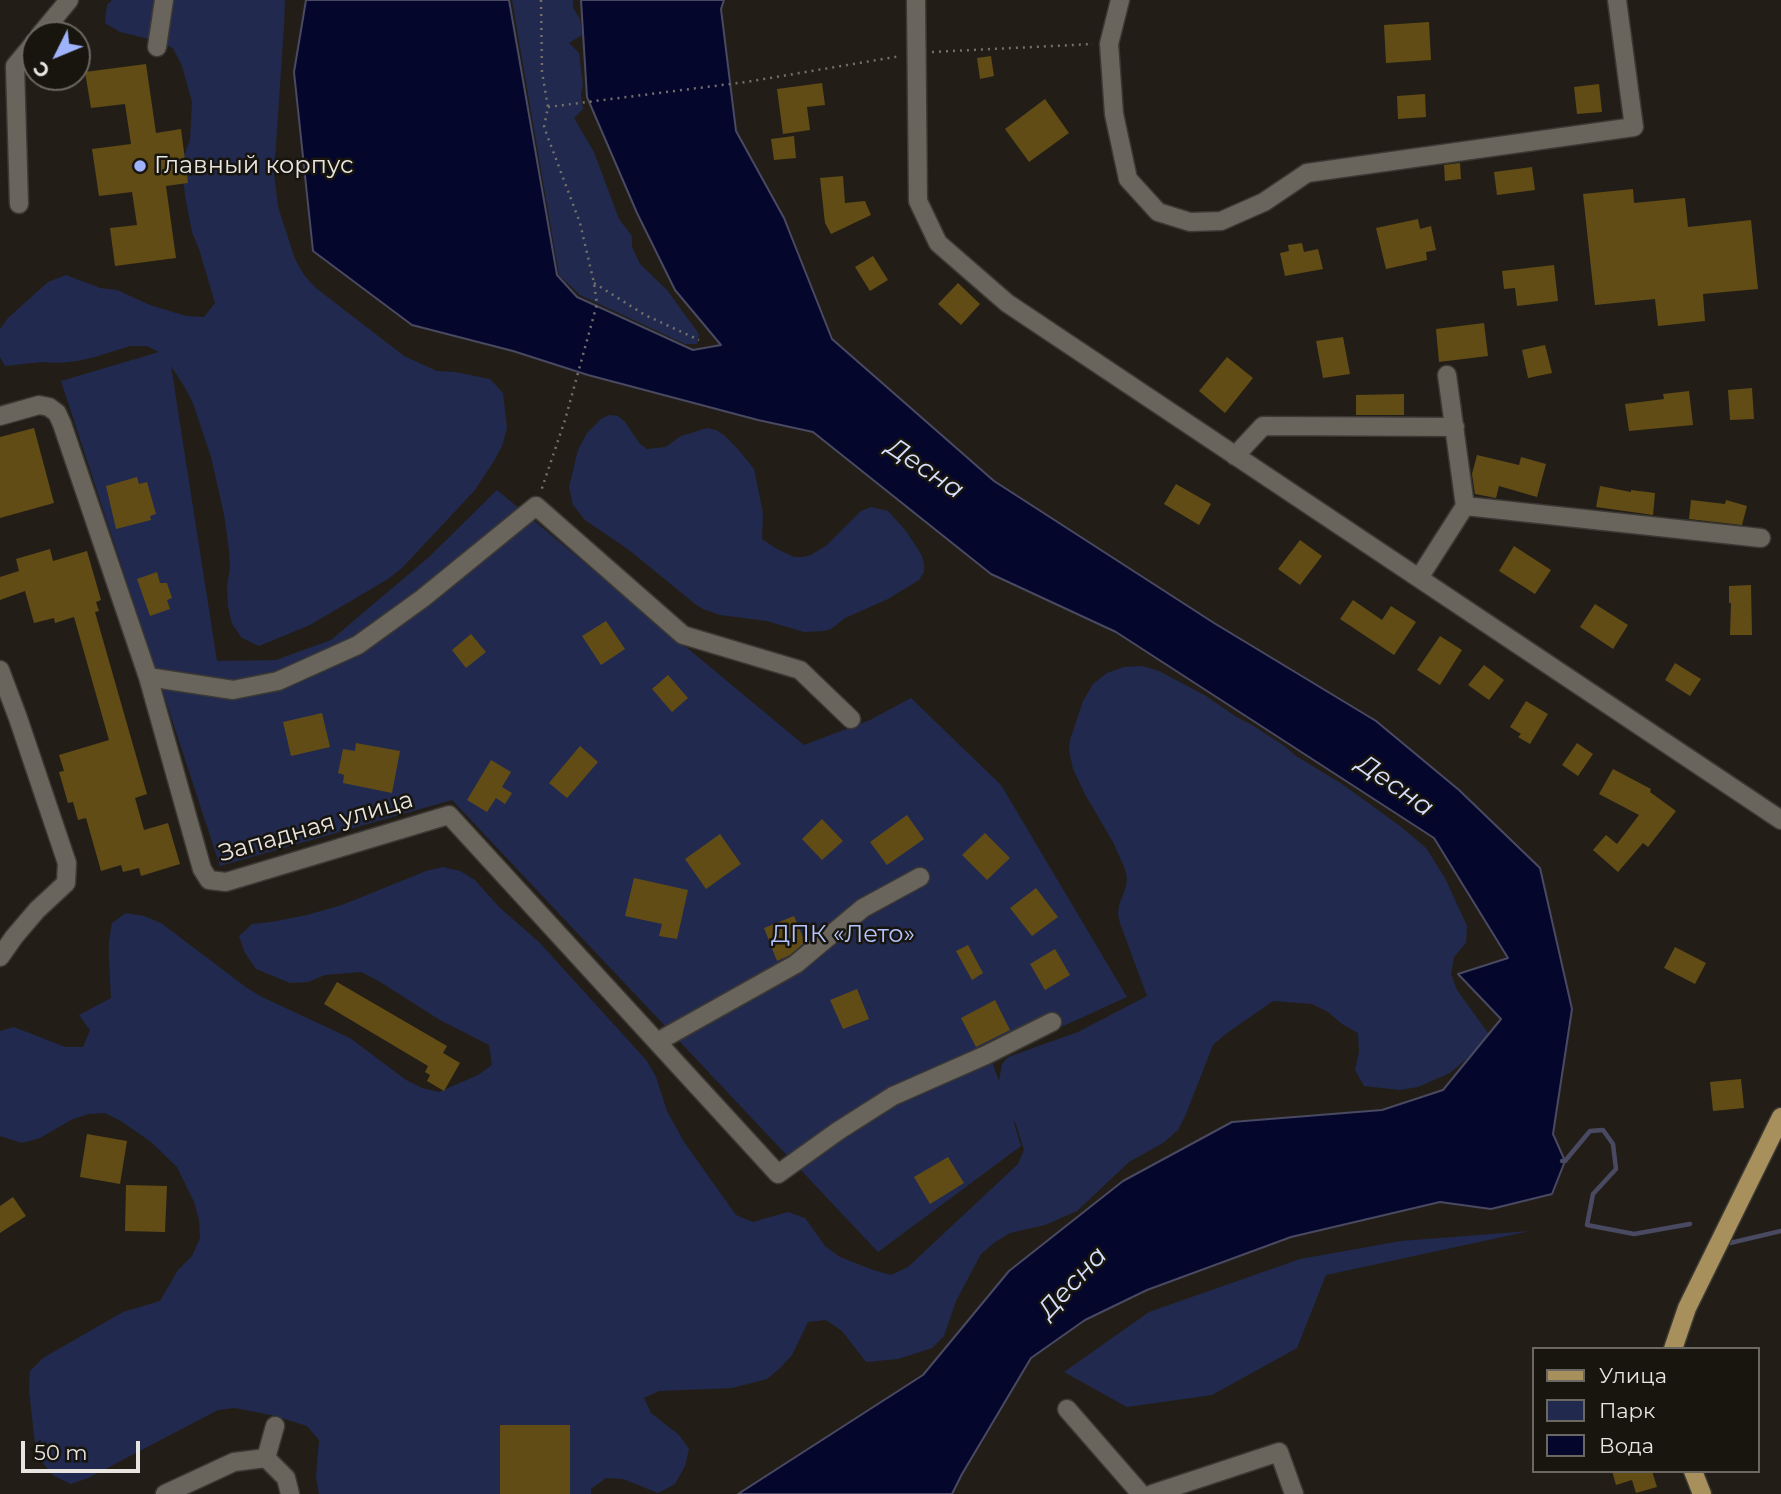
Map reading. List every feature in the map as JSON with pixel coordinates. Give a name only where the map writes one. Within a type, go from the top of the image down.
[{"type":"main road","points":[[1674,1347],[1687,1308],[1776,1138],[1781,1117]]},
{"type":"main road","points":[[1694,1473],[1702,1494]]},
{"type":"street","points":[[52,21],[69,0]]},
{"type":"street","points":[[157,47],[164,0]]},
{"type":"street","points":[[916,0],[918,201],[938,243],[1007,303],[1781,820]]},
{"type":"street","points":[[1120,0],[1110,44],[1114,114],[1128,179],[1158,212],[1190,222],[1222,220],[1264,202],[1307,173],[1634,127],[1617,0]]},
{"type":"street","points":[[19,204],[15,66],[21,59]]},
{"type":"street","points":[[1419,578],[1465,506],[1447,375]]},
{"type":"street","points":[[0,416],[39,405],[48,407],[57,414],[148,677],[233,690],[278,681],[358,645],[423,598],[536,506],[683,635],[800,670],[851,719]]},
{"type":"street","points":[[1235,456],[1263,426],[1455,427]]},
{"type":"street","points":[[1465,506],[1761,538]]},
{"type":"street","points":[[0,670],[19,718],[67,863],[66,883],[37,910],[0,957]]},
{"type":"street","name":"Западная улица","points":[[148,677],[202,869],[209,880],[226,881],[449,815],[778,1174],[893,1096],[986,1055],[1052,1021]]},
{"type":"street","points":[[657,1042],[796,964],[863,908],[920,877]]},
{"type":"street","points":[[1067,1409],[1141,1494]]},
{"type":"street","points":[[265,1458],[275,1426]]},
{"type":"street","points":[[1152,1494],[1279,1452],[1294,1494]]},
{"type":"street","points":[[165,1494],[234,1462],[265,1458]]},
{"type":"street","points":[[265,1458],[286,1478],[290,1494]]},
{"type":"path","points":[[536,506],[565,419],[597,304],[580,223],[544,127],[548,107],[542,72],[541,0]]},
{"type":"path","points":[[548,107],[746,82]]},
{"type":"path","points":[[594,283],[645,315],[699,340]]},
{"type":"green space","name":"ДПК «Лето»","points":[[112,0],[285,0],[274,173],[278,207],[295,259],[316,288],[404,356],[437,371],[490,379],[503,393],[507,428],[494,461],[475,490],[402,568],[310,625],[259,646],[242,638],[232,624],[227,586],[229,550],[211,457],[193,403],[171,366],[217,661],[276,660],[331,640],[429,557],[497,490],[804,745],[870,720],[911,698],[1001,785],[1127,997],[991,1059],[999,1081],[1002,1064],[1008,1057],[1078,1032],[1147,996],[1118,914],[1126,887],[1125,869],[1073,769],[1069,750],[1083,701],[1093,684],[1107,673],[1124,667],[1142,666],[1159,671],[1206,696],[1342,784],[1426,848],[1445,878],[1467,926],[1466,943],[1454,957],[1451,974],[1457,990],[1488,1033],[1478,1049],[1450,1073],[1418,1087],[1400,1090],[1364,1086],[1355,1070],[1359,1052],[1358,1033],[1312,1004],[1273,1001],[1213,1045],[1178,1130],[1163,1143],[1129,1162],[1077,1211],[1045,1225],[1010,1233],[981,1254],[956,1301],[944,1336],[932,1348],[898,1359],[866,1362],[842,1331],[826,1320],[808,1322],[792,1355],[767,1379],[732,1388],[659,1391],[644,1398],[651,1413],[679,1435],[689,1449],[685,1466],[675,1484],[658,1493],[623,1479],[606,1478],[591,1489],[591,1494],[319,1494],[316,1478],[319,1440],[307,1426],[235,1408],[218,1410],[88,1478],[71,1484],[54,1476],[42,1462],[35,1444],[29,1390],[30,1371],[43,1358],[123,1312],[160,1301],[178,1270],[192,1256],[200,1238],[199,1219],[194,1202],[177,1167],[151,1142],[121,1121],[105,1113],[88,1114],[71,1120],[40,1138],[22,1143],[0,1136],[0,1031],[14,1027],[65,1047],[83,1047],[90,1030],[79,1015],[111,998],[109,941],[112,923],[126,913],[161,923],[247,988],[350,1038],[406,1080],[439,1092],[478,1075],[492,1065],[489,1045],[440,1020],[361,972],[325,975],[308,982],[290,983],[256,969],[245,953],[239,936],[252,924],[307,915],[342,905],[426,871],[443,867],[460,871],[475,880],[499,907],[539,942],[647,1061],[656,1077],[667,1111],[684,1142],[736,1215],[753,1222],[788,1212],[805,1218],[825,1246],[840,1257],[891,1275],[908,1267],[1018,1164],[1024,1150],[1013,1120],[1021,1146],[878,1252],[452,800],[220,866],[61,381],[159,352],[147,346],[130,346],[77,361],[5,366],[0,357],[0,329],[8,318],[48,282],[66,275],[100,288],[117,290],[150,305],[186,316],[204,317],[215,303],[192,232],[185,195],[183,158],[190,140],[192,102],[182,66],[173,48],[120,32],[105,23],[107,5]]},
{"type":"green space","points":[[512,0],[573,0],[582,35],[569,43],[579,53],[583,86],[583,109],[574,118],[594,152],[619,219],[632,236],[632,247],[640,264],[667,290],[699,334],[697,344],[685,344],[580,295],[559,275]]},
{"type":"green space","points":[[609,415],[618,416],[625,422],[640,444],[647,449],[666,447],[681,436],[707,428],[724,435],[754,469],[763,513],[762,539],[777,549],[794,557],[811,555],[827,545],[861,511],[871,507],[888,511],[906,531],[921,554],[924,572],[919,580],[888,599],[823,631],[804,632],[767,621],[720,615],[703,609],[629,550],[585,520],[573,505],[569,487],[578,450],[587,433]]},
{"type":"green space","points":[[1530,1231],[1326,1275],[1297,1348],[1212,1395],[1127,1407],[1064,1372],[1149,1312],[1300,1259],[1401,1241]]},
{"type":"water","name":"Десна","points":[[306,0],[509,0],[557,275],[577,297],[693,350],[721,345],[675,290],[637,213],[587,97],[581,0],[724,0],[721,9],[736,131],[784,218],[832,339],[994,481],[1214,623],[1376,721],[1459,790],[1540,868],[1572,1009],[1553,1134],[1565,1161],[1552,1194],[1491,1209],[1440,1202],[1291,1237],[1147,1290],[1085,1320],[1031,1358],[952,1494],[738,1494],[923,1375],[1009,1271],[1123,1181],[1232,1122],[1382,1110],[1443,1090],[1501,1019],[1458,974],[1508,958],[1434,838],[1116,632],[991,574],[813,432],[588,375],[513,351],[412,325],[313,251],[294,72]]},
{"type":"building","points":[[1429,22],[1431,60],[1386,63],[1384,25]]},
{"type":"building","points":[[991,56],[994,76],[980,79],[977,58]]},
{"type":"building","name":"Главный корпус","points":[[146,64],[156,133],[181,129],[188,183],[166,186],[176,258],[115,266],[110,228],[137,225],[132,192],[99,196],[92,149],[131,144],[125,104],[91,108],[88,91],[91,91],[91,71]]},
{"type":"building","points":[[822,83],[825,105],[807,107],[810,130],[783,134],[777,89]]},
{"type":"building","points":[[1599,84],[1602,112],[1577,114],[1574,87]]},
{"type":"building","points":[[1425,94],[1426,117],[1398,119],[1397,96]]},
{"type":"building","points":[[1045,99],[1069,133],[1029,162],[1005,129]]},
{"type":"building","points":[[794,136],[796,158],[774,160],[771,139]]},
{"type":"building","points":[[1460,163],[1461,179],[1445,181],[1444,165]]},
{"type":"building","points":[[1532,167],[1535,190],[1497,195],[1494,172]]},
{"type":"building","points":[[843,176],[845,203],[865,201],[871,215],[831,234],[825,223],[820,178]]},
{"type":"building","points":[[1633,189],[1634,203],[1685,198],[1688,227],[1751,220],[1758,289],[1703,294],[1705,321],[1658,326],[1655,299],[1595,305],[1583,194]]},
{"type":"building","points":[[1418,219],[1420,229],[1431,226],[1436,250],[1426,252],[1427,260],[1386,269],[1376,228]]},
{"type":"building","points":[[1302,243],[1304,252],[1318,249],[1323,269],[1285,276],[1280,253],[1289,251],[1288,245]]},
{"type":"building","points":[[873,256],[888,280],[870,291],[855,267]]},
{"type":"building","points":[[1554,265],[1558,301],[1517,306],[1515,288],[1504,289],[1502,271]]},
{"type":"building","points":[[958,283],[980,304],[961,325],[938,304]]},
{"type":"building","points":[[1484,323],[1488,356],[1439,362],[1436,329]]},
{"type":"building","points":[[1343,337],[1350,374],[1323,378],[1316,341]]},
{"type":"building","points":[[1545,345],[1552,373],[1528,378],[1522,350]]},
{"type":"building","points":[[1227,357],[1253,378],[1225,413],[1199,391]]},
{"type":"building","points":[[1752,388],[1754,419],[1730,420],[1728,390]]},
{"type":"building","points":[[1689,391],[1693,425],[1629,431],[1625,404],[1664,399],[1663,394]]},
{"type":"building","points":[[1404,394],[1404,415],[1356,415],[1356,395]]},
{"type":"building","points":[[34,428],[54,503],[0,518],[0,437]]},
{"type":"building","points":[[1477,455],[1519,465],[1521,457],[1546,464],[1537,497],[1499,486],[1496,498],[1475,494],[1472,474]]},
{"type":"building","points":[[137,477],[139,484],[147,482],[156,514],[150,516],[151,520],[116,529],[106,486]]},
{"type":"building","points":[[1176,484],[1211,504],[1199,525],[1164,504]]},
{"type":"building","points":[[1600,486],[1655,493],[1653,515],[1596,507]]},
{"type":"building","points":[[1691,500],[1725,504],[1726,500],[1747,506],[1742,525],[1689,519]]},
{"type":"building","points":[[1300,540],[1322,556],[1300,585],[1278,569]]},
{"type":"building","points":[[1514,546],[1551,570],[1535,594],[1499,571]]},
{"type":"building","points":[[50,549],[53,561],[87,551],[101,600],[96,602],[99,611],[95,612],[147,794],[135,798],[144,830],[168,823],[180,864],[141,876],[139,868],[123,872],[121,865],[101,871],[86,818],[78,820],[73,802],[68,803],[59,772],[64,771],[59,755],[109,740],[74,617],[55,623],[54,618],[34,623],[25,591],[0,600],[0,577],[19,571],[16,559]]},
{"type":"building","points":[[157,572],[160,583],[167,583],[172,598],[167,600],[170,609],[150,616],[137,579]]},
{"type":"building","points":[[1751,585],[1752,635],[1730,635],[1729,586]]},
{"type":"building","points":[[1353,600],[1382,620],[1391,606],[1416,622],[1394,655],[1340,619]]},
{"type":"building","points":[[1595,604],[1628,625],[1613,649],[1580,627]]},
{"type":"building","points":[[606,621],[625,649],[601,665],[582,636]]},
{"type":"building","points":[[471,634],[486,652],[466,668],[452,650]]},
{"type":"building","points":[[1440,636],[1462,650],[1440,685],[1417,670]]},
{"type":"building","points":[[1675,663],[1701,679],[1690,696],[1665,680]]},
{"type":"building","points":[[1484,665],[1504,680],[1489,700],[1468,685]]},
{"type":"building","points":[[668,675],[688,698],[672,712],[652,689]]},
{"type":"building","points":[[1526,701],[1548,714],[1530,744],[1518,737],[1521,734],[1510,727]]},
{"type":"building","points":[[322,713],[330,747],[291,756],[283,722]]},
{"type":"building","points":[[356,743],[400,751],[392,793],[343,783],[344,775],[338,773],[343,749],[355,751]]},
{"type":"building","points":[[1577,743],[1593,754],[1578,776],[1562,765]]},
{"type":"building","points":[[580,746],[598,762],[567,798],[549,783]]},
{"type":"building","points":[[491,760],[511,772],[502,787],[512,793],[505,804],[496,798],[487,812],[467,800]]},
{"type":"building","points":[[1613,769],[1651,789],[1650,792],[1676,811],[1648,847],[1643,843],[1618,872],[1593,850],[1606,835],[1617,844],[1639,815],[1599,794]]},
{"type":"building","points":[[907,815],[924,839],[887,865],[870,842]]},
{"type":"building","points":[[822,819],[843,841],[822,860],[802,839]]},
{"type":"building","points":[[985,833],[1010,858],[987,880],[962,855]]},
{"type":"building","points":[[720,834],[741,864],[706,889],[685,859]]},
{"type":"building","points":[[634,878],[688,890],[677,939],[659,936],[662,924],[625,916]]},
{"type":"building","points":[[1036,888],[1058,917],[1032,936],[1010,908]]},
{"type":"building","points":[[794,916],[805,942],[790,955],[777,961],[764,928]]},
{"type":"building","points":[[968,945],[983,973],[972,980],[956,951]]},
{"type":"building","points":[[1675,947],[1706,963],[1695,984],[1664,968]]},
{"type":"building","points":[[1055,949],[1070,975],[1045,990],[1030,964]]},
{"type":"building","points":[[337,982],[447,1046],[443,1053],[460,1063],[444,1091],[427,1081],[430,1075],[425,1072],[428,1066],[324,1004]]},
{"type":"building","points":[[857,989],[869,1019],[843,1029],[830,1000]]},
{"type":"building","points":[[995,1000],[1010,1030],[976,1047],[961,1018]]},
{"type":"building","points":[[1741,1079],[1744,1108],[1713,1111],[1710,1082]]},
{"type":"building","points":[[87,1134],[127,1141],[120,1184],[80,1177]]},
{"type":"building","points":[[948,1157],[964,1183],[930,1204],[914,1177]]},
{"type":"building","points":[[126,1185],[167,1186],[165,1232],[125,1231]]},
{"type":"building","points":[[13,1197],[26,1216],[0,1233],[0,1206]]},
{"type":"building","points":[[500,1425],[570,1425],[570,1494],[500,1494]]},
{"type":"building","points":[[1613,1473],[1653,1473],[1657,1487],[1636,1493],[1632,1480],[1616,1485]]},
{"type":"waterway","points":[[1562,1161],[1565,1161],[1590,1131],[1603,1130],[1613,1144],[1616,1169],[1593,1194],[1587,1225],[1634,1234],[1690,1224]]},
{"type":"waterway","points":[[1730,1243],[1781,1231]]},
{"type":"place","name":"Главный корпус","points":[[140,166]]}]
